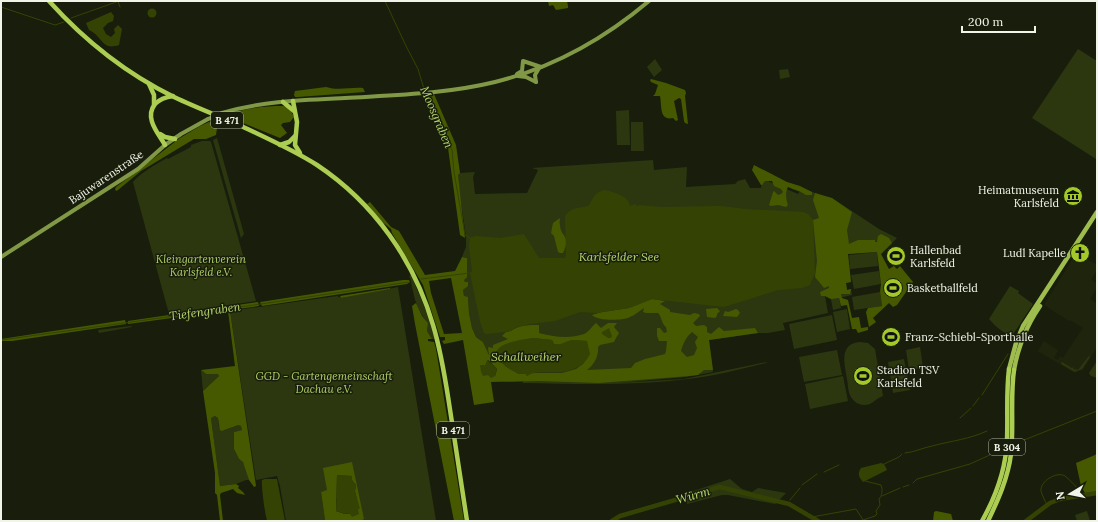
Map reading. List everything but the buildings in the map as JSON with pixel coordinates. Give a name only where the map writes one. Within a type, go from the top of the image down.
[{"type":"highway","name":"B 471","points":[[49,1],[76,30],[96,48],[124,69],[173,96],[302,156],[333,176],[365,206],[393,240],[417,281],[434,327],[441,358],[467,521]]},
{"type":"highway","points":[[149,84],[154,95],[154,105],[151,118],[153,125],[165,146]]},
{"type":"highway","points":[[154,105],[164,98],[173,96]]},
{"type":"highway","points":[[293,101],[297,122],[295,145],[302,156]]},
{"type":"highway","points":[[283,102],[290,106],[295,112]]},
{"type":"highway","points":[[158,133],[164,137],[175,138]]},
{"type":"highway","points":[[280,145],[289,142],[295,136]]},
{"type":"highway","name":"B 304","points":[[982,521],[996,492],[1005,462],[1007,442],[1007,393],[1012,370]]},
{"type":"highway","name":"B 304","points":[[988,521],[1001,494],[1010,463],[1012,442],[1012,370]]},
{"type":"main road","points":[[513,76],[541,67],[588,44],[613,29],[649,1]]},
{"type":"main road","points":[[513,76],[522,70],[523,61],[541,67]]},
{"type":"main road","points":[[513,76],[526,78],[536,82],[537,71],[541,67]]},
{"type":"main road","name":"Bajuwarenstraße","points":[[1,257],[132,172],[175,138],[208,119],[222,113],[258,104],[463,88],[495,82],[513,76]]},
{"type":"main road","name":"B 304","points":[[1012,370],[1023,326],[1095,219],[1097,212]]},
{"type":"main road","name":"B 304","points":[[1017,347],[1039,304]]},
{"type":"main road","points":[[1014,337],[1023,326]]},
{"type":"shaded area","points":[[548,1],[567,1],[568,8],[556,10],[553,5],[549,6]]},
{"type":"shaded area","points":[[651,79],[685,90],[688,124],[684,121],[681,99],[679,98],[674,101],[678,120],[676,121],[673,118],[665,117],[663,115],[660,96],[653,96],[658,85],[651,82]]},
{"type":"shaded area","points":[[326,87],[335,89],[363,88],[365,92],[298,97],[295,97],[294,95],[295,91]]},
{"type":"shaded area","points":[[423,94],[434,94],[456,145],[460,173],[458,175],[465,238],[460,235],[448,148]]},
{"type":"shaded area","points":[[269,106],[289,107],[294,117],[290,122],[283,123],[281,125],[287,133],[280,138],[228,117],[227,115],[242,110]]},
{"type":"shaded area","points":[[209,122],[213,123],[217,128],[216,135],[206,139],[194,139],[141,171],[116,191],[116,187],[180,138]]},
{"type":"shaded area","points":[[754,165],[787,182],[812,192],[812,195],[806,195],[788,187],[786,196],[788,205],[786,207],[769,205],[774,191],[778,195],[783,192],[781,189],[774,186],[772,181],[765,181],[761,185],[752,170]]},
{"type":"shaded area","points":[[815,193],[832,198],[852,212],[847,230],[849,244],[858,240],[875,240],[875,242],[877,242],[878,236],[881,234],[889,238],[892,243],[881,254],[889,269],[894,266],[897,269],[900,266],[913,282],[897,305],[893,307],[889,303],[873,318],[876,322],[869,327],[866,312],[868,308],[882,306],[877,252],[848,254],[851,282],[846,283],[847,290],[851,289],[850,294],[841,294],[842,298],[848,300],[852,318],[859,317],[861,328],[868,327],[868,330],[858,333],[856,329],[852,329],[847,305],[841,306],[839,298],[831,299],[821,296],[820,292],[829,288],[829,286],[824,288],[815,277],[817,261],[813,220],[819,218],[813,200]]},
{"type":"shaded area","points":[[370,202],[391,227],[399,231],[425,275],[455,271],[462,257],[467,258],[467,277],[464,280],[465,282],[468,282],[468,286],[463,290],[464,296],[468,297],[472,328],[476,337],[483,342],[489,355],[489,347],[493,348],[493,345],[508,339],[502,336],[506,332],[522,326],[539,325],[539,333],[550,336],[567,337],[584,334],[596,323],[601,328],[608,323],[617,323],[614,327],[619,333],[614,342],[600,345],[598,347],[596,360],[587,370],[631,368],[635,363],[665,354],[667,341],[659,341],[657,336],[657,328],[660,328],[664,333],[667,332],[666,327],[658,313],[643,312],[644,308],[632,316],[610,320],[592,315],[629,308],[652,299],[665,301],[660,304],[670,310],[670,312],[690,315],[694,313],[699,314],[700,316],[693,323],[696,326],[704,325],[707,327],[707,332],[711,334],[719,327],[724,331],[755,328],[758,333],[709,340],[713,370],[704,370],[698,375],[599,383],[538,381],[491,382],[494,402],[474,405],[463,340],[444,344],[442,341],[445,340],[445,337],[440,337],[423,285],[391,229],[381,221],[367,204]],"holes":[[[451,278],[462,333],[444,334],[431,293],[429,281]],[[692,332],[698,337],[695,342],[697,348],[694,355],[687,357],[681,351]],[[533,338],[552,340],[554,344],[558,345],[586,341],[588,349],[584,363],[576,369],[562,373],[531,373],[527,376],[526,374],[519,374],[505,366],[504,345]],[[488,360],[497,369],[495,376],[488,375],[482,365],[485,366]]]},
{"type":"shaded area","points":[[560,218],[560,229],[566,240],[563,253],[558,252],[554,236],[551,233],[553,223]]},
{"type":"shaded area","points":[[1076,253],[1097,265],[1097,270],[1091,279],[1097,284],[1097,287],[1090,299],[1097,304],[1097,347],[1083,370],[1073,372],[1038,351],[1044,341],[1058,350],[1054,358],[1058,360],[1060,356],[1063,358],[1083,328],[1044,305]]},
{"type":"shaded area","points":[[409,280],[410,282],[407,284],[262,306],[260,302]]},
{"type":"shaded area","points":[[390,288],[341,298],[340,296]]},
{"type":"shaded area","points":[[258,302],[259,306],[128,324],[128,321]]},
{"type":"shaded area","points":[[416,303],[422,316],[428,323],[427,331],[432,339],[428,339],[428,341],[434,342],[436,349],[464,521],[454,521],[415,324],[412,306]]},
{"type":"shaded area","points":[[717,308],[720,311],[715,318],[707,317],[706,309]]},
{"type":"shaded area","points":[[736,309],[740,313],[737,317],[723,316],[725,311],[728,312]]},
{"type":"shaded area","points":[[228,311],[230,311],[256,486],[254,487],[249,480],[243,462],[239,459],[234,449],[234,432],[242,430],[241,426],[238,425],[222,431],[220,430],[218,418],[215,416],[211,418],[220,486],[236,484],[245,495],[237,493],[233,489],[221,493],[223,521],[220,521],[217,495],[215,493],[215,473],[203,391],[219,376],[218,374],[206,374],[201,370],[235,366]]},
{"type":"shaded area","points":[[125,320],[126,324],[12,341],[1,341],[1,339]]},
{"type":"shaded area","points":[[1097,453],[1097,492],[1085,493],[1081,486],[1076,463]]},
{"type":"shaded area","points":[[352,462],[364,519],[360,521],[316,521],[325,520],[321,492],[327,490],[323,468]],"holes":[[[337,475],[352,476],[352,480],[356,485],[355,491],[359,509],[358,512],[345,514],[336,511]]]},
{"type":"shaded area","points":[[936,511],[951,514],[953,521],[933,521],[934,512]]},
{"type":"green space","points":[[1078,49],[1097,61],[1096,159],[1032,118]]},
{"type":"green space","points":[[655,59],[662,70],[654,77],[647,67]]},
{"type":"green space","points":[[788,69],[790,77],[780,79],[779,70]]},
{"type":"green space","points":[[629,110],[630,145],[617,145],[616,111]]},
{"type":"green space","points":[[631,122],[643,122],[644,151],[631,151]]},
{"type":"green space","points":[[217,138],[244,234],[241,238],[213,140]]},
{"type":"green space","name":"Kleingartenverein Karlsfeld e.V.","points":[[202,141],[211,142],[256,301],[169,314],[133,182],[167,158],[168,159],[191,147],[191,145]]},
{"type":"green space","points":[[653,160],[654,170],[687,167],[686,187],[735,184],[738,181],[745,179],[750,188],[761,188],[763,179],[798,194],[802,188],[832,198],[879,229],[897,238],[885,250],[848,254],[851,282],[846,283],[847,290],[851,289],[852,295],[839,298],[841,308],[833,310],[831,299],[825,296],[828,313],[783,323],[785,330],[709,340],[713,372],[686,377],[618,383],[684,379],[767,362],[766,363],[708,376],[688,379],[647,383],[605,384],[522,383],[524,381],[504,382],[506,381],[483,342],[476,337],[472,328],[469,313],[468,297],[464,297],[463,290],[465,288],[464,280],[467,258],[462,257],[466,247],[466,237],[457,175],[460,173],[475,172],[473,177],[475,194],[527,193],[538,170],[532,168]]},
{"type":"green space","points":[[877,252],[878,266],[850,269],[849,255]]},
{"type":"green space","points":[[879,271],[881,284],[854,289],[851,275]]},
{"type":"green space","points":[[411,275],[425,308],[435,339],[432,339],[427,331],[428,323],[420,312],[417,304],[409,276]]},
{"type":"green space","points":[[1010,286],[1019,291],[1018,293],[1033,304],[1012,336],[999,329],[989,319]]},
{"type":"green space","name":"GGD - Gartengemeinschaft Dachau e.V.","points":[[398,287],[436,521],[360,521],[363,518],[327,491],[321,492],[325,520],[286,521],[277,476],[256,480],[230,311],[337,296],[341,298]]},
{"type":"green space","points":[[880,292],[882,306],[854,310],[852,297]]},
{"type":"green space","points":[[847,309],[850,329],[837,332],[833,312]]},
{"type":"green space","points":[[832,315],[837,340],[794,349],[789,324]]},
{"type":"green space","points":[[132,327],[99,333],[98,330]]},
{"type":"green space","name":"Stadion TSV Karlsfeld","points":[[860,342],[868,343],[875,349],[883,396],[870,404],[864,405],[855,402],[850,395],[844,361],[844,356],[848,347]]},
{"type":"green space","points":[[920,347],[923,368],[909,370],[906,350]]},
{"type":"green space","points":[[837,350],[842,375],[804,382],[799,357]]},
{"type":"green space","points":[[1089,356],[1090,357],[1082,369],[1075,372],[1061,364],[1062,362],[1072,368],[1073,367],[1075,370],[1078,370]]},
{"type":"green space","points":[[904,359],[910,390],[893,393],[888,362]]},
{"type":"green space","points":[[1097,361],[1097,378],[1091,376],[1089,373]]},
{"type":"green space","points":[[201,370],[206,374],[219,373],[219,376],[203,391]]},
{"type":"green space","points":[[843,376],[848,401],[810,409],[805,384]]},
{"type":"green space","points":[[215,416],[218,418],[219,426],[224,428],[238,425],[241,426],[242,430],[234,432],[234,449],[246,468],[249,480],[236,484],[220,486],[211,418]]},
{"type":"green space","points":[[730,479],[742,489],[755,493],[752,492],[758,488],[786,493],[775,504],[722,495],[687,504],[684,494]]},
{"type":"green space","points":[[1087,511],[1090,521],[1077,521],[1075,515]]},
{"type":"water","points":[[152,8],[157,13],[152,18],[147,13]]},
{"type":"water","points":[[111,12],[114,16],[113,21],[108,23],[103,28],[106,34],[111,37],[115,33],[114,29],[118,25],[122,29],[119,45],[109,46],[102,42],[89,30],[86,23]]},
{"type":"water","name":"Karlsfelder See","points":[[605,190],[624,197],[630,206],[636,204],[637,207],[638,205],[661,207],[720,206],[803,212],[808,214],[813,220],[815,273],[810,285],[802,288],[778,290],[724,307],[652,299],[629,308],[597,313],[580,312],[555,321],[517,327],[511,331],[487,334],[484,333],[470,273],[472,271],[469,246],[470,238],[476,236],[500,238],[524,234],[539,258],[565,258],[565,216],[573,209],[588,206],[596,194]]},
{"type":"water","points":[[609,328],[612,336],[611,338],[608,338],[602,334],[602,332]]},
{"type":"water","name":"Schallweiher","points":[[533,338],[552,340],[554,344],[562,344],[571,340],[587,341],[590,354],[584,362],[572,370],[538,372],[527,376],[526,374],[520,374],[512,371],[499,360],[496,353],[498,349],[505,344]]},
{"type":"water","points":[[487,360],[497,369],[495,376],[491,378],[488,375],[483,376],[481,372],[480,365],[485,366]]},
{"type":"water","points":[[881,463],[884,464],[887,470],[863,482],[860,479],[859,472],[861,468]]},
{"type":"water","points":[[337,475],[352,476],[352,480],[356,486],[355,491],[360,509],[358,509],[359,514],[352,517],[349,513],[345,514],[336,511]]},
{"type":"water","points":[[277,479],[285,521],[266,521],[267,519],[262,483],[262,480]]},
{"type":"waterway","points":[[71,18],[119,1]]},
{"type":"waterway","name":"Moosgraben","points":[[385,1],[418,69],[425,92]]},
{"type":"waterway","points":[[118,2],[120,7]]},
{"type":"waterway","points":[[1,7],[55,25],[64,22]]},
{"type":"waterway","name":"Moosgraben","points":[[426,95],[452,150],[454,172],[465,235],[470,238]]},
{"type":"waterway","name":"Tiefengraben","points":[[421,279],[470,273]]},
{"type":"waterway","name":"Tiefengraben","points":[[1,340],[409,282]]},
{"type":"waterway","points":[[982,395],[1008,354]]},
{"type":"waterway","points":[[973,406],[979,398]]},
{"type":"waterway","points":[[960,418],[971,408]]},
{"type":"waterway","points":[[1019,442],[1097,411]]},
{"type":"waterway","points":[[905,453],[967,438],[987,431]]},
{"type":"waterway","points":[[913,483],[917,479],[970,464],[1003,449]]},
{"type":"waterway","points":[[884,464],[902,454]]},
{"type":"waterway","points":[[824,472],[839,465]]},
{"type":"waterway","points":[[802,485],[817,474]]},
{"type":"waterway","points":[[1047,505],[1041,493],[1041,487],[1046,481],[1054,476],[1065,476],[1082,495]]},
{"type":"waterway","points":[[812,517],[856,509],[863,520],[875,516],[880,505],[879,499],[882,493],[882,487],[881,485],[865,481]]},
{"type":"waterway","points":[[903,487],[909,485]]},
{"type":"waterway","name":"Würm","points":[[612,521],[620,516],[720,487],[789,504],[818,521]]},
{"type":"waterway","points":[[790,500],[800,488]]},
{"type":"waterway","points":[[882,496],[900,488]]},
{"type":"waterway","name":"Würm","points":[[1026,521],[1050,503],[1060,499],[1097,493]]},
{"type":"place","name":"Heimatmuseum Karlsfeld","points":[[1073,196]]},
{"type":"place","name":"Ludl Kapelle","points":[[1080,253]]},
{"type":"place","name":"Hallenbad Karlsfeld","points":[[896,256]]},
{"type":"place","name":"Basketballfeld","points":[[893,288]]},
{"type":"place","name":"Franz-Schiebl-Sporthalle","points":[[891,337]]},
{"type":"place","name":"Stadion TSV Karlsfeld","points":[[863,376]]}]
